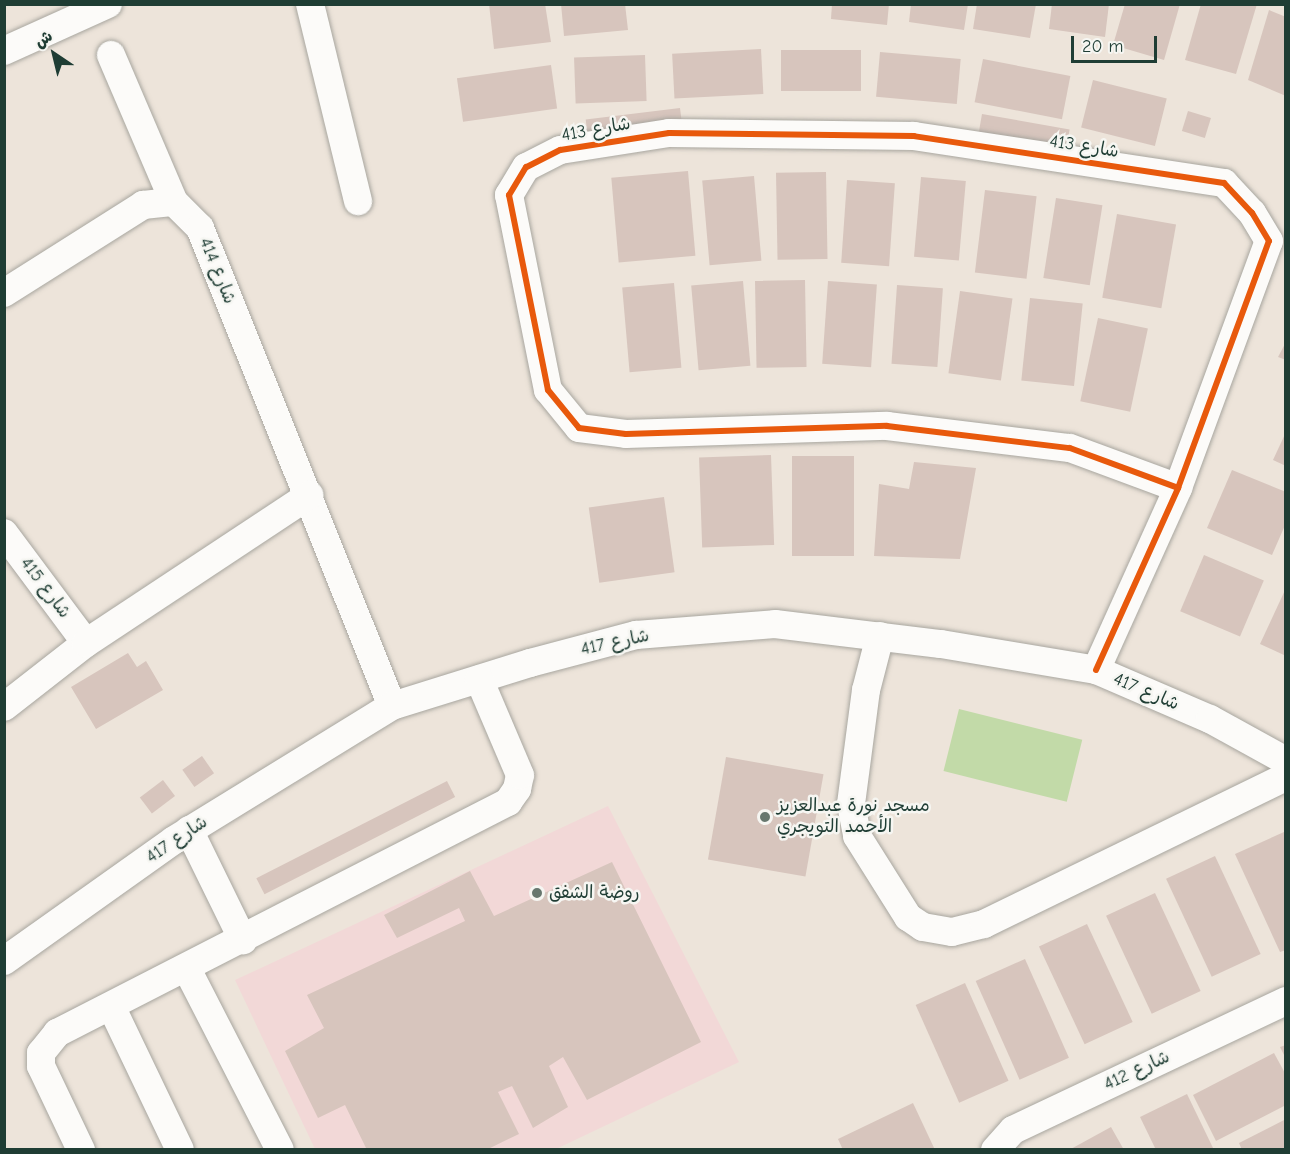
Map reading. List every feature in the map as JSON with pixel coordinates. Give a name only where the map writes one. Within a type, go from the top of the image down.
[{"type":"street","points":[[4,51],[108,4]]},
{"type":"street","points":[[310,4],[358,201]]},
{"type":"street","points":[[4,293],[143,205],[174,202],[111,55]]},
{"type":"street","name":"شارع 413","points":[[1096,670],[1178,488],[1269,241],[1252,213],[1224,183],[914,136],[669,133],[560,150],[526,167],[508,195],[548,390],[579,428],[626,434],[887,426],[1070,448],[1178,488]]},
{"type":"street","name":"شارع 414","points":[[174,202],[200,228],[310,495],[392,706]]},
{"type":"street","points":[[4,707],[86,643],[310,495]]},
{"type":"street","name":"شارع 415","points":[[4,533],[86,643]]},
{"type":"street","name":"شارع 417","points":[[4,961],[189,830],[392,706],[636,635],[776,624],[880,636],[1096,670],[1210,719],[1286,761]]},
{"type":"street","points":[[880,636],[866,690],[851,804],[857,836],[908,917],[923,927],[952,932],[984,924],[1286,777]]},
{"type":"street","points":[[81,1149],[41,1066],[41,1053],[57,1033],[112,1008],[508,802],[517,789],[520,775],[479,679]]},
{"type":"street","points":[[189,830],[243,940]]},
{"type":"street","points":[[188,969],[279,1149]]},
{"type":"street","name":"شارع 412","points":[[995,1149],[1012,1130],[1286,1001]]},
{"type":"street","points":[[112,1008],[180,1149]]},
{"type":"shaded area","name":"روضة الشفق","points":[[608,806],[739,1062],[556,1149],[315,1149],[235,980]]},
{"type":"green space","points":[[959,709],[1082,740],[1067,802],[944,771]]},
{"type":"building","points":[[489,4],[545,4],[551,42],[494,49]]},
{"type":"building","points":[[561,4],[625,4],[628,30],[564,36]]},
{"type":"building","points":[[832,4],[889,4],[887,25],[831,19]]},
{"type":"building","points":[[911,4],[968,4],[964,30],[909,22]]},
{"type":"building","points":[[977,4],[1036,4],[1030,38],[973,29]]},
{"type":"building","points":[[1052,4],[1109,4],[1105,37],[1049,29]]},
{"type":"building","points":[[1125,4],[1180,4],[1164,60],[1113,45]]},
{"type":"building","points":[[1201,4],[1257,4],[1236,74],[1185,60]]},
{"type":"building","points":[[1269,10],[1286,17],[1286,96],[1248,80]]},
{"type":"building","points":[[761,49],[763,94],[674,99],[672,54]]},
{"type":"building","points":[[781,50],[861,50],[861,91],[781,91]]},
{"type":"building","points":[[880,52],[961,59],[957,104],[876,97]]},
{"type":"building","points":[[645,55],[647,101],[576,103],[574,57]]},
{"type":"building","points":[[983,59],[1070,76],[1062,119],[975,102]]},
{"type":"building","points":[[551,65],[557,109],[463,122],[457,78]]},
{"type":"building","points":[[1093,80],[1167,98],[1155,146],[1081,128]]},
{"type":"building","points":[[680,108],[682,124],[588,135],[586,120]]},
{"type":"building","points":[[1188,111],[1211,118],[1205,138],[1182,131]]},
{"type":"building","points":[[982,114],[1070,129],[1066,150],[978,135]]},
{"type":"building","points":[[688,171],[695,256],[619,262],[611,178]]},
{"type":"building","points":[[826,172],[828,259],[778,260],[776,173]]},
{"type":"building","points":[[754,176],[761,261],[710,265],[702,181]]},
{"type":"building","points":[[921,177],[966,181],[959,261],[914,257]]},
{"type":"building","points":[[847,180],[895,183],[889,266],[841,263]]},
{"type":"building","points":[[985,190],[1037,196],[1026,279],[975,272]]},
{"type":"building","points":[[1056,198],[1102,205],[1090,285],[1043,278]]},
{"type":"building","points":[[1117,214],[1176,224],[1161,308],[1102,298]]},
{"type":"building","points":[[805,280],[807,367],[757,368],[755,281]]},
{"type":"building","points":[[743,281],[750,366],[699,370],[691,286]]},
{"type":"building","points":[[828,281],[877,284],[871,367],[822,364]]},
{"type":"building","points":[[674,283],[681,368],[630,372],[622,288]]},
{"type":"building","points":[[897,285],[943,288],[937,367],[891,364]]},
{"type":"building","points":[[960,291],[1012,298],[1001,381],[948,373]]},
{"type":"building","points":[[1030,298],[1083,304],[1074,386],[1021,381]]},
{"type":"building","points":[[1098,318],[1148,329],[1130,412],[1080,401]]},
{"type":"building","points":[[1286,342],[1286,360],[1278,357]]},
{"type":"building","points":[[1286,432],[1286,466],[1273,460]]},
{"type":"building","points":[[771,455],[774,545],[702,547],[699,458]]},
{"type":"building","points":[[792,456],[854,456],[854,556],[792,556]]},
{"type":"building","points":[[914,462],[976,468],[960,559],[874,556],[879,484],[909,489]]},
{"type":"building","points":[[1232,470],[1286,492],[1286,523],[1272,555],[1207,528]]},
{"type":"building","points":[[664,497],[675,572],[599,583],[589,508]]},
{"type":"building","points":[[1204,555],[1264,580],[1240,637],[1180,611]]},
{"type":"building","points":[[1286,588],[1286,656],[1260,644]]},
{"type":"building","points":[[128,653],[137,667],[146,661],[163,690],[96,729],[71,687]]},
{"type":"building","points":[[202,756],[214,773],[194,787],[182,770]]},
{"type":"building","name":"مسجد نورة عبدالعزيز الأحمد التويجري","points":[[726,757],[823,774],[805,877],[708,859]]},
{"type":"building","points":[[163,780],[175,796],[152,813],[140,797]]},
{"type":"building","points":[[447,781],[455,797],[264,894],[256,878]]},
{"type":"building","points":[[1284,832],[1286,950],[1280,952],[1235,854]]},
{"type":"building","points":[[1215,856],[1261,954],[1212,977],[1166,879]]},
{"type":"building","name":"روضة الشفق","points":[[612,862],[701,1042],[587,1100],[563,1057],[549,1066],[568,1107],[533,1128],[512,1086],[498,1092],[519,1134],[486,1150],[367,1150],[345,1105],[318,1118],[285,1051],[324,1028],[307,995],[465,921],[459,908],[397,938],[384,915],[470,871],[494,916]]},
{"type":"building","points":[[1155,893],[1201,991],[1152,1014],[1106,916]]},
{"type":"building","points":[[1087,924],[1133,1022],[1085,1044],[1039,946]]},
{"type":"building","points":[[1025,959],[1069,1058],[1020,1080],[976,981]]},
{"type":"building","points":[[965,983],[1009,1081],[959,1103],[916,1005]]},
{"type":"building","points":[[1286,1045],[1286,1059],[1280,1047]]},
{"type":"building","points":[[1274,1053],[1286,1075],[1286,1105],[1216,1141],[1193,1095]]},
{"type":"building","points":[[1187,1094],[1214,1150],[1156,1150],[1140,1117]]},
{"type":"building","points":[[913,1103],[935,1150],[843,1150],[838,1139]]},
{"type":"building","points":[[1286,1119],[1286,1150],[1242,1150],[1239,1143]]},
{"type":"building","points":[[1111,1127],[1124,1150],[1069,1150]]},
{"type":"cycle path","points":[[1096,670],[1178,488],[1269,241],[1252,213],[1224,183],[914,136],[669,133],[560,150],[526,167],[509,195],[548,390],[579,428],[626,434],[887,426],[1070,448],[1178,488]]},
{"type":"place","name":"مسجد نورة عبدالعزيز الأحمد التويجري","points":[[765,817]]},
{"type":"place","name":"روضة الشفق","points":[[537,893]]}]
